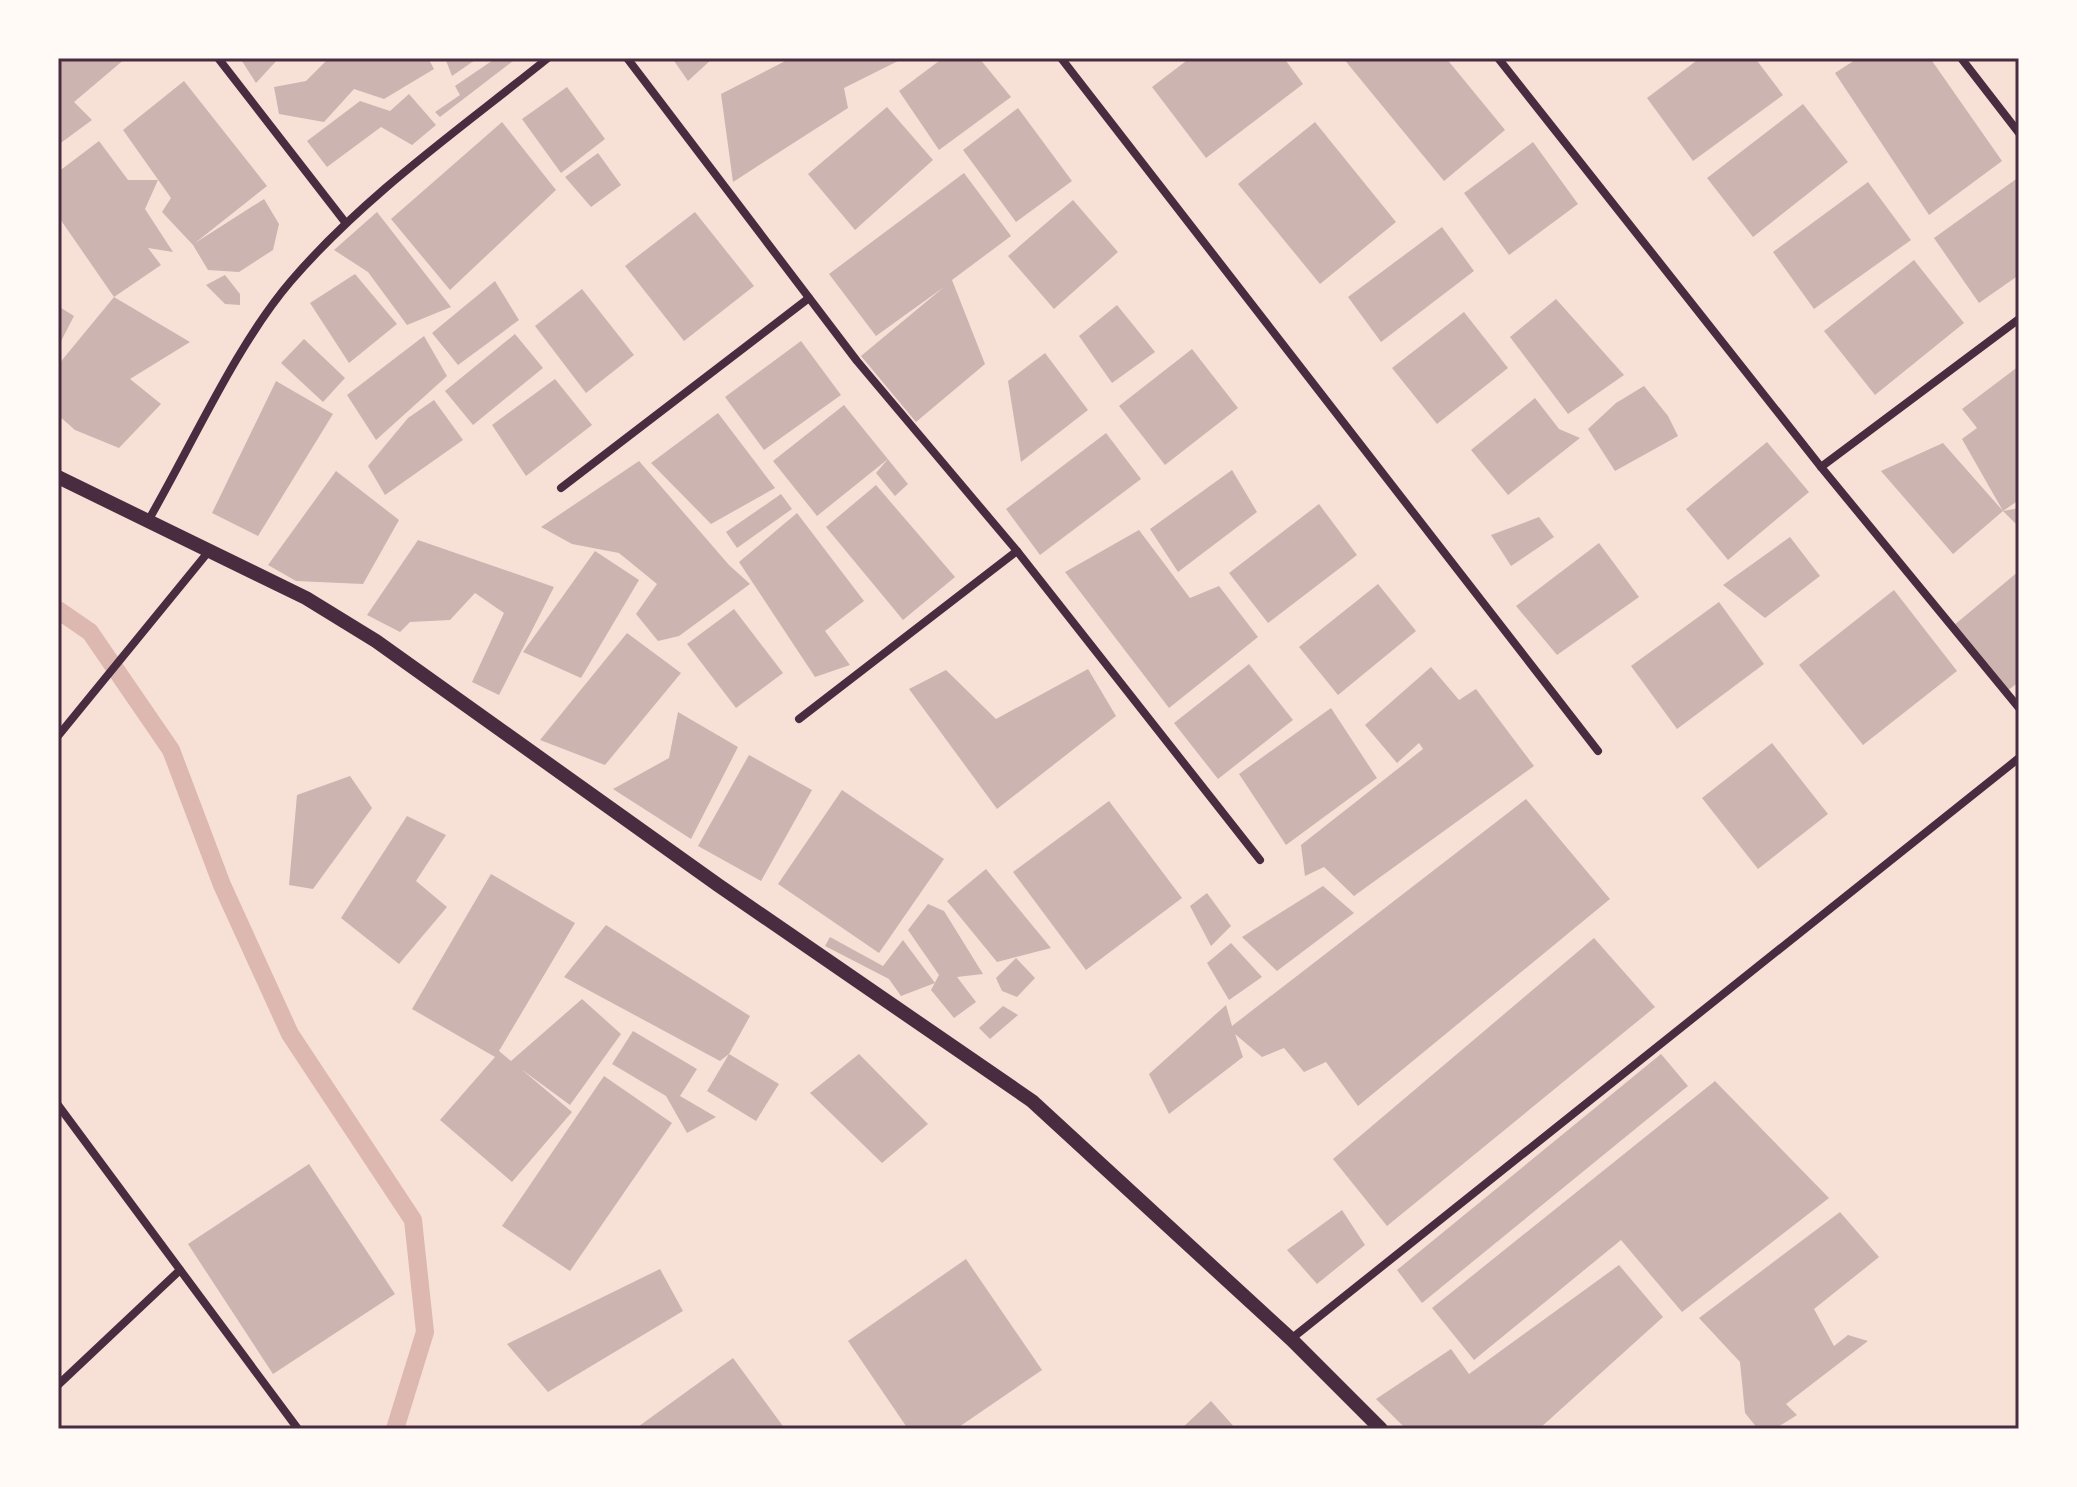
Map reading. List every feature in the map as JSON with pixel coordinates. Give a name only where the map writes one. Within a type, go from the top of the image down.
[{"type":"street","points":[[218,58],[345,222]]},
{"type":"street","points":[[148,521],[253,333],[289,283],[345,222],[548,58]]},
{"type":"street","points":[[627,58],[729,187],[809,298],[1017,551],[1260,860]]},
{"type":"street","points":[[1061,58],[1598,751]]},
{"type":"street","points":[[1498,58],[1821,467],[2019,708]]},
{"type":"street","points":[[1961,58],[2019,133]]},
{"type":"street","points":[[561,488],[809,298]]},
{"type":"street","points":[[1821,467],[2019,319]]},
{"type":"street","points":[[58,477],[306,598],[376,641],[718,885],[1032,1101],[1291,1339],[1381,1429]]},
{"type":"street","points":[[58,736],[209,551]]},
{"type":"street","points":[[799,719],[1017,551]]},
{"type":"street","points":[[1291,1339],[2019,758]]},
{"type":"street","points":[[58,1105],[298,1429]]},
{"type":"street","points":[[58,1385],[180,1270]]},
{"type":"building","points":[[58,58],[126,58],[74,102],[92,120],[58,145]]},
{"type":"building","points":[[240,58],[279,58],[256,83]]},
{"type":"building","points":[[329,58],[428,58],[434,69],[384,99],[354,89],[324,122],[279,114],[274,87],[306,81]]},
{"type":"building","points":[[445,58],[478,58],[452,76]]},
{"type":"building","points":[[496,58],[517,58],[440,117],[435,112],[460,95],[455,86]]},
{"type":"building","points":[[672,58],[713,58],[688,81]]},
{"type":"building","points":[[791,58],[904,58],[844,88],[848,108],[733,182],[721,94]]},
{"type":"building","points":[[943,58],[979,58],[1011,97],[939,150],[899,91]]},
{"type":"building","points":[[1190,58],[1284,58],[1303,84],[1206,158],[1152,87]]},
{"type":"building","points":[[1343,58],[1446,58],[1505,130],[1444,181]]},
{"type":"building","points":[[1700,58],[1755,58],[1783,95],[1693,161],[1647,98]]},
{"type":"building","points":[[1858,58],[1930,58],[2002,161],[1929,215],[1835,73]]},
{"type":"building","points":[[184,81],[267,186],[195,243],[264,199],[279,224],[273,250],[239,272],[208,270],[193,245],[162,212],[171,198],[123,130]]},
{"type":"building","points":[[567,87],[605,139],[561,173],[522,119]]},
{"type":"building","points":[[409,94],[436,125],[412,145],[381,127],[327,167],[307,141],[360,101],[390,111]]},
{"type":"building","points":[[1803,104],[1848,162],[1753,237],[1707,178]]},
{"type":"building","points":[[887,107],[933,160],[855,230],[808,174]]},
{"type":"building","points":[[1018,108],[1072,181],[1016,222],[963,150]]},
{"type":"building","points":[[502,122],[556,190],[450,290],[391,219]]},
{"type":"building","points":[[1315,122],[1396,222],[1320,284],[1238,184]]},
{"type":"building","points":[[99,141],[128,180],[158,180],[145,209],[173,252],[148,248],[161,265],[114,297],[58,216],[58,172]]},
{"type":"building","points":[[1533,142],[1578,204],[1509,255],[1464,193]]},
{"type":"building","points":[[598,153],[621,185],[591,207],[565,177]]},
{"type":"building","points":[[964,173],[1011,236],[952,280],[985,364],[916,422],[861,356],[944,287],[876,336],[829,274]]},
{"type":"building","points":[[2019,177],[2019,275],[1979,303],[1934,238]]},
{"type":"building","points":[[1868,182],[1911,240],[1814,309],[1773,252]]},
{"type":"building","points":[[1073,200],[1118,252],[1054,309],[1008,256]]},
{"type":"building","points":[[377,212],[451,307],[407,325],[368,272],[334,250]]},
{"type":"building","points":[[695,212],[754,286],[684,341],[625,266]]},
{"type":"building","points":[[1442,227],[1474,271],[1381,342],[1348,297]]},
{"type":"building","points":[[1914,260],[1964,323],[1875,395],[1824,331]]},
{"type":"building","points":[[355,274],[397,324],[349,363],[310,303]]},
{"type":"building","points":[[225,275],[240,294],[240,305],[225,304],[206,285]]},
{"type":"building","points":[[495,281],[519,320],[458,365],[432,333]]},
{"type":"building","points":[[582,289],[634,355],[586,393],[535,326]]},
{"type":"building","points":[[114,297],[190,342],[130,379],[161,404],[119,448],[75,430],[58,415],[58,365]]},
{"type":"building","points":[[1556,299],[1624,375],[1568,414],[1510,337]]},
{"type":"building","points":[[1117,305],[1155,352],[1112,383],[1079,336]]},
{"type":"building","points":[[58,306],[74,316],[58,347]]},
{"type":"building","points":[[1464,312],[1508,368],[1437,424],[1392,368]]},
{"type":"building","points":[[515,334],[543,368],[473,425],[445,391]]},
{"type":"building","points":[[424,336],[447,376],[376,440],[347,395]]},
{"type":"building","points":[[304,339],[345,378],[323,402],[281,363]]},
{"type":"building","points":[[801,341],[841,395],[764,450],[725,397]]},
{"type":"building","points":[[1192,349],[1238,408],[1165,465],[1119,406]]},
{"type":"building","points":[[1045,353],[1088,410],[1021,462],[1008,381]]},
{"type":"building","points":[[2019,366],[2019,500],[2003,511],[1962,439],[1977,428],[1962,409]]},
{"type":"building","points":[[555,379],[592,425],[526,476],[492,425]]},
{"type":"building","points":[[276,381],[333,414],[258,536],[212,513]]},
{"type":"building","points":[[1644,386],[1668,416],[1678,436],[1615,471],[1588,429],[1616,403]]},
{"type":"building","points":[[1535,398],[1559,429],[1580,438],[1508,495],[1471,450]]},
{"type":"building","points":[[434,400],[463,440],[385,495],[368,466],[408,418]]},
{"type":"building","points":[[844,405],[888,459],[817,516],[773,461]]},
{"type":"building","points":[[718,413],[775,488],[711,524],[651,463]]},
{"type":"building","points":[[1106,433],[1141,479],[1040,555],[1006,509]]},
{"type":"building","points":[[1767,442],[1809,492],[1728,560],[1686,509]]},
{"type":"building","points":[[1943,443],[2003,511],[1953,554],[1881,471]]},
{"type":"building","points":[[888,459],[908,484],[895,496],[876,473]]},
{"type":"building","points":[[639,461],[729,565],[750,584],[679,636],[658,641],[636,614],[657,584],[619,553],[572,544],[541,527]]},
{"type":"building","points":[[1232,470],[1257,512],[1178,572],[1150,529]]},
{"type":"building","points":[[336,471],[399,520],[363,584],[296,581],[268,565]]},
{"type":"building","points":[[876,485],[955,577],[903,620],[826,527]]},
{"type":"building","points":[[781,494],[792,509],[737,548],[726,532]]},
{"type":"building","points":[[1319,504],[1357,555],[1268,623],[1229,573]]},
{"type":"building","points":[[2019,508],[2019,527],[2003,511]]},
{"type":"building","points":[[797,513],[864,601],[825,631],[850,665],[815,677],[739,562]]},
{"type":"building","points":[[1539,517],[1554,537],[1511,566],[1491,535]]},
{"type":"building","points":[[1139,530],[1190,598],[1219,586],[1258,637],[1169,708],[1065,572]]},
{"type":"building","points":[[1790,537],[1820,576],[1765,618],[1723,585]]},
{"type":"building","points":[[418,540],[554,587],[499,695],[472,682],[504,613],[475,593],[450,620],[410,622],[400,632],[367,615]]},
{"type":"building","points":[[1599,543],[1639,597],[1557,655],[1516,606]]},
{"type":"building","points":[[595,551],[639,580],[581,678],[523,652]]},
{"type":"building","points":[[2019,571],[2019,682],[2007,691],[1953,626]]},
{"type":"building","points":[[1378,584],[1416,631],[1338,695],[1299,647]]},
{"type":"building","points":[[1894,590],[1957,671],[1863,745],[1799,665]]},
{"type":"building","points":[[1719,602],[1764,664],[1677,729],[1631,666]]},
{"type":"building","points":[[734,609],[783,673],[736,708],[687,644]]},
{"type":"building","points":[[627,633],[681,673],[605,765],[540,740]]},
{"type":"building","points":[[1249,664],[1293,720],[1218,779],[1174,723]]},
{"type":"building","points":[[1431,667],[1459,700],[1476,689],[1534,766],[1354,896],[1324,867],[1305,876],[1301,845],[1423,749],[1419,743],[1397,763],[1365,725]]},
{"type":"building","points":[[1088,669],[1116,716],[997,809],[909,689],[946,670],[996,719]]},
{"type":"building","points":[[1331,708],[1377,778],[1286,845],[1239,774]]},
{"type":"building","points":[[678,712],[738,747],[691,839],[613,789],[669,758]]},
{"type":"building","points":[[1772,743],[1828,814],[1758,869],[1702,798]]},
{"type":"building","points":[[749,755],[812,790],[761,881],[698,846]]},
{"type":"building","points":[[350,776],[372,808],[313,889],[289,885],[297,795]]},
{"type":"building","points":[[842,790],[944,859],[879,953],[778,884]]},
{"type":"building","points":[[1526,799],[1610,899],[1358,1106],[1326,1062],[1304,1072],[1284,1048],[1262,1057],[1235,1034],[1243,1057],[1169,1114],[1149,1074],[1226,1005],[1232,1026]]},
{"type":"building","points":[[1109,801],[1182,898],[1086,970],[1013,872]]},
{"type":"building","points":[[407,816],[446,835],[416,881],[447,907],[399,964],[341,918]]},
{"type":"building","points":[[986,869],[1051,948],[997,962],[947,901]]},
{"type":"building","points":[[491,874],[575,923],[499,1051],[511,1061],[582,999],[621,1034],[570,1105],[521,1069],[572,1112],[512,1182],[440,1120],[495,1057],[412,1009]]},
{"type":"building","points":[[1323,886],[1354,913],[1277,971],[1242,937]]},
{"type":"building","points":[[1207,893],[1231,926],[1211,946],[1190,906]]},
{"type":"building","points":[[928,904],[944,911],[983,974],[957,977],[976,1002],[954,1018],[931,990],[939,975],[908,930]]},
{"type":"building","points":[[606,925],[750,1016],[729,1054],[720,1061],[564,977]]},
{"type":"building","points":[[830,937],[883,966],[903,940],[935,983],[901,996],[889,979],[825,946]]},
{"type":"building","points":[[1594,938],[1655,1007],[1387,1226],[1333,1159]]},
{"type":"building","points":[[1231,943],[1262,977],[1229,1000],[1207,963]]},
{"type":"building","points":[[1016,958],[1035,978],[1017,997],[1002,991],[996,978]]},
{"type":"building","points":[[1003,1006],[1018,1015],[990,1039],[979,1028]]},
{"type":"building","points":[[633,1031],[697,1069],[680,1096],[716,1117],[687,1133],[666,1096],[612,1064]]},
{"type":"building","points":[[729,1054],[779,1084],[756,1121],[707,1091]]},
{"type":"building","points":[[859,1054],[928,1124],[882,1163],[810,1093]]},
{"type":"building","points":[[1661,1054],[1688,1086],[1422,1303],[1397,1270]]},
{"type":"building","points":[[604,1076],[672,1123],[570,1271],[502,1226]]},
{"type":"building","points":[[1715,1081],[1829,1198],[1682,1312],[1621,1240],[1474,1360],[1432,1308]]},
{"type":"building","points":[[309,1164],[395,1294],[273,1374],[188,1244]]},
{"type":"building","points":[[1342,1210],[1365,1245],[1317,1284],[1287,1250]]},
{"type":"building","points":[[1840,1212],[1879,1257],[1814,1309],[1834,1346],[1848,1335],[1868,1341],[1786,1404],[1797,1415],[1775,1429],[1758,1429],[1745,1413],[1740,1362],[1699,1318]]},
{"type":"building","points":[[966,1259],[1042,1370],[956,1429],[908,1429],[848,1341]]},
{"type":"building","points":[[1619,1265],[1663,1317],[1539,1429],[1406,1429],[1376,1399],[1451,1349],[1469,1374]]},
{"type":"building","points":[[660,1269],[683,1311],[548,1392],[507,1344]]},
{"type":"building","points":[[733,1358],[785,1429],[635,1429]]},
{"type":"building","points":[[1211,1401],[1236,1429],[1181,1429]]},
{"type":"waterway","points":[[58,610],[90,632],[171,750],[222,885],[290,1034],[413,1220],[425,1332],[395,1429]]}]
